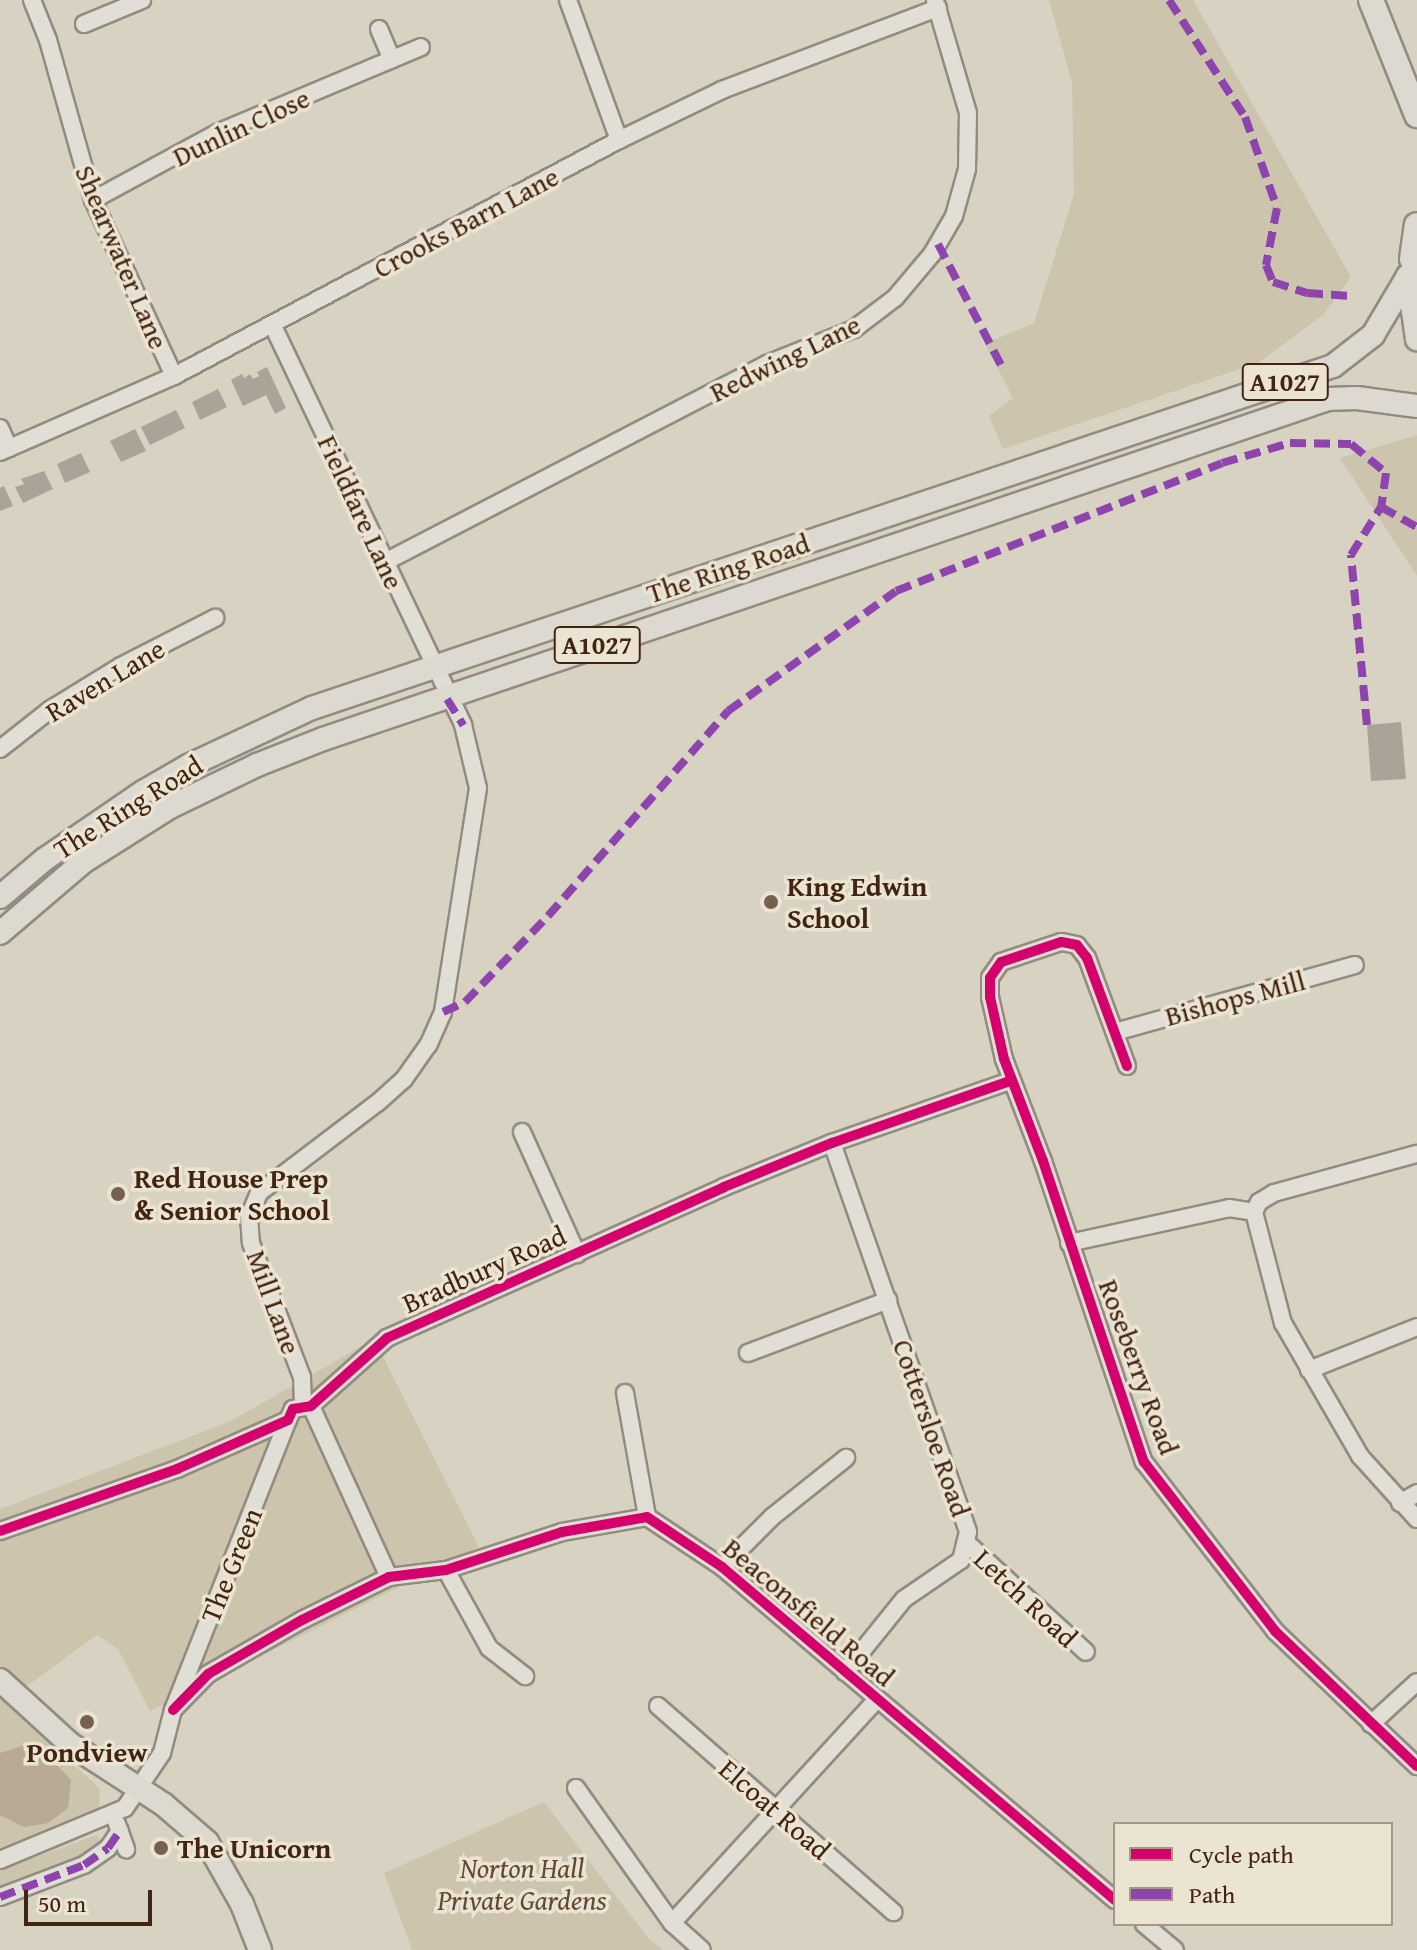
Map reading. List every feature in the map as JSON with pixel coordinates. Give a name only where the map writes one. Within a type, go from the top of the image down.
[{"type":"highway","points":[[1371,0],[1417,115]]},
{"type":"highway","points":[[1412,262],[1417,225]]},
{"type":"main road","points":[[1412,262],[1417,339]]},
{"type":"main road","name":"The Ring Road","points":[[0,897],[97,821],[188,766],[312,708],[432,665],[1333,366],[1373,335],[1412,262]]},
{"type":"main road","name":"The Ring Road","points":[[0,933],[83,862],[170,807],[270,760],[671,619],[1328,399],[1357,398],[1417,406]]},
{"type":"main road","points":[[0,1680],[70,1744],[138,1786],[207,1842],[242,1904],[260,1950]]},
{"type":"street","name":"Shearwater Lane","points":[[32,0],[48,40],[93,200],[174,376]]},
{"type":"street","points":[[84,24],[120,4],[142,0]]},
{"type":"street","points":[[568,0],[619,140]]},
{"type":"street","name":"Crooks Barn Lane","points":[[4,450],[174,376],[619,140],[722,90],[936,4]]},
{"type":"street","name":"Redwing Lane","points":[[385,562],[767,364],[854,329],[895,298],[932,254],[954,216],[967,169],[968,113],[936,4]]},
{"type":"street","points":[[379,29],[392,59]]},
{"type":"street","name":"Dunlin Close","points":[[93,200],[219,132],[421,47]]},
{"type":"street","name":"Fieldfare Lane","points":[[273,326],[447,699],[463,725],[478,788],[443,1012],[428,1045],[404,1079]]},
{"type":"street","points":[[0,428],[4,450]]},
{"type":"street","name":"Raven Lane","points":[[0,749],[51,709],[110,673],[215,618]]},
{"type":"street","name":"Roseberry Road","points":[[1115,1032],[1087,958],[1077,945],[1061,942],[1001,962],[990,978],[990,997],[1010,1081],[1043,1161],[1144,1462],[1275,1631],[1417,1766]]},
{"type":"street","name":"Bishops Mill","points":[[1115,1032],[1355,965]]},
{"type":"street","points":[[1115,1032],[1127,1066]]},
{"type":"street","name":"Mill Lane","points":[[389,1577],[307,1406],[302,1377],[251,1243],[249,1216],[259,1193],[332,1140],[404,1079]]},
{"type":"street","name":"Bradbury Road","points":[[0,1531],[177,1469],[288,1420],[293,1409],[307,1406],[387,1338],[832,1143],[1010,1081]]},
{"type":"street","points":[[522,1132],[577,1254]]},
{"type":"street","name":"Cottersloe Road","points":[[832,1143],[968,1532],[961,1560],[904,1599],[845,1672]]},
{"type":"street","points":[[1417,1154],[1274,1193],[1259,1202],[1254,1212],[1283,1323],[1360,1456],[1417,1519]]},
{"type":"street","points":[[1069,1243],[1229,1208],[1254,1212]]},
{"type":"street","points":[[748,1353],[888,1300]]},
{"type":"street","points":[[1309,1370],[1417,1327]]},
{"type":"street","points":[[173,1710],[208,1674],[302,1620],[389,1577],[446,1570],[562,1532],[647,1517],[625,1393]]},
{"type":"street","name":"The Green","points":[[0,1897],[84,1865],[108,1848],[125,1808],[162,1753],[173,1710],[288,1420]]},
{"type":"street","points":[[722,1567],[772,1517],[846,1458]]},
{"type":"street","points":[[1400,1503],[1417,1493]]},
{"type":"street","name":"Beaconsfield Road","points":[[647,1517],[722,1567],[1113,1898]]},
{"type":"street","name":"Letch Road","points":[[967,1543],[1086,1652]]},
{"type":"street","points":[[446,1570],[489,1648],[525,1676]]},
{"type":"street","points":[[1371,1724],[1417,1682]]},
{"type":"street","points":[[672,1923],[876,1700]]},
{"type":"street","name":"Elcoat Road","points":[[658,1706],[893,1912]]},
{"type":"street","points":[[576,1788],[672,1923],[702,1950]]},
{"type":"street","points":[[0,1860],[117,1823],[126,1849]]},
{"type":"street","points":[[1146,1926],[1175,1950]]},
{"type":"green space","points":[[1049,0],[1193,0],[1351,277],[1324,314],[1258,363],[1003,449],[989,416],[1013,398],[985,344],[1034,323],[1074,194],[1072,83]]},
{"type":"green space","points":[[1417,435],[1417,576],[1340,458]]},
{"type":"green space","points":[[374,1339],[479,1547],[150,1711],[118,1649],[97,1635],[5,1702],[100,1789],[99,1807],[0,1848],[0,1509],[229,1422]]},
{"type":"green space","name":"Norton Hall Private Gardens","points":[[544,1802],[648,1938],[663,1950],[412,1950],[384,1873]]},
{"type":"green space","points":[[97,1835],[100,1841],[96,1849],[83,1858],[0,1890],[0,1870]]},
{"type":"shaded area","points":[[22,1746],[45,1753],[71,1780],[68,1808],[48,1823],[24,1827],[0,1815],[0,1753]]},
{"type":"building","points":[[267,367],[286,408],[275,414],[266,395],[243,406],[231,380],[242,374],[244,378],[250,374],[253,379],[259,376],[257,372]]},
{"type":"building","points":[[218,389],[227,407],[200,420],[192,402]]},
{"type":"building","points":[[176,410],[185,428],[150,445],[141,427]]},
{"type":"building","points":[[135,429],[146,451],[121,462],[110,441]]},
{"type":"building","points":[[81,453],[90,472],[65,483],[57,464]]},
{"type":"building","points":[[44,471],[53,489],[23,503],[15,487],[24,484],[21,479]]},
{"type":"building","points":[[4,486],[13,506],[0,511],[0,488]]},
{"type":"building","points":[[1401,722],[1406,779],[1371,781],[1367,725]]},
{"type":"marked path","points":[[1169,0],[1245,117],[1277,208],[1266,265],[1273,282],[1307,293],[1350,296]]},
{"type":"marked path","points":[[938,244],[1003,369]]},
{"type":"marked path","points":[[443,1012],[465,1002],[548,916],[728,711],[896,591],[1222,463],[1290,443],[1351,444],[1386,473],[1381,507],[1417,527]]},
{"type":"marked path","points":[[1367,725],[1351,555],[1381,507]]},
{"type":"marked path","points":[[447,699],[463,725]]},
{"type":"marked path","points":[[0,1897],[84,1865],[108,1848],[120,1831]]},
{"type":"cycle path","points":[[1127,1066],[1087,958],[1077,945],[1061,942],[1001,962],[990,978],[990,997],[1004,1059],[1043,1161],[1144,1462],[1275,1631],[1417,1766]]},
{"type":"cycle path","points":[[0,1531],[177,1469],[288,1420],[293,1409],[311,1406],[387,1338],[724,1187],[832,1143],[1010,1081]]},
{"type":"cycle path","points":[[173,1710],[208,1674],[302,1620],[389,1577],[446,1570],[562,1532],[647,1517],[722,1567],[1113,1898]]},
{"type":"place","name":"King Edwin School","points":[[771,902]]},
{"type":"place","name":"Red House Prep & Senior School","points":[[118,1194]]},
{"type":"place","name":"Pondview","points":[[87,1722]]},
{"type":"place","name":"The Unicorn","points":[[161,1848]]}]
